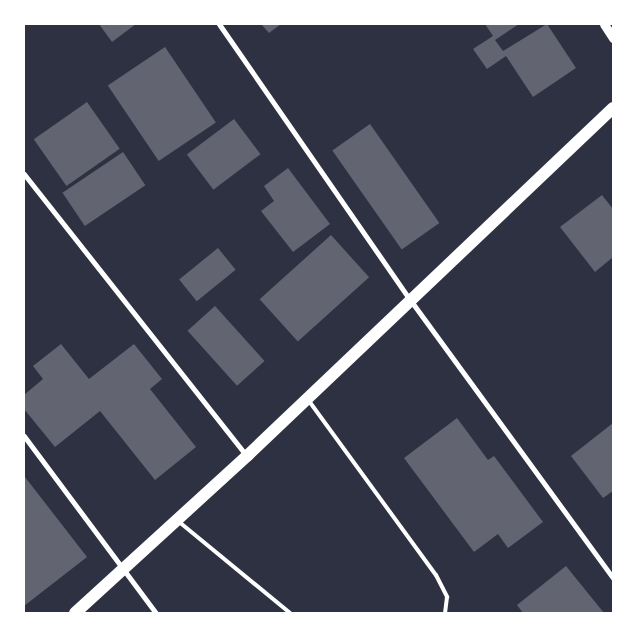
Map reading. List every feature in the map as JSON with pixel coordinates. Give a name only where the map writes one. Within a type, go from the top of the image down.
[{"type":"main road","points":[[75,613],[247,456],[306,397],[411,301],[613,108]]},
{"type":"street","points":[[220,24],[411,301],[613,578]]},
{"type":"street","points":[[604,24],[613,38]]},
{"type":"street","points":[[24,174],[247,456]]},
{"type":"street","points":[[24,436],[156,613]]},
{"type":"lane","points":[[306,397],[436,575],[447,597],[445,613]]},
{"type":"lane","points":[[176,520],[290,613]]},
{"type":"building","points":[[99,24],[136,24],[112,42]]},
{"type":"building","points":[[261,24],[281,24],[269,33]]},
{"type":"building","points":[[485,24],[519,24],[495,40],[503,51],[547,24],[576,68],[533,97],[506,56],[487,69],[473,49],[493,36]]},
{"type":"building","points":[[165,47],[216,122],[159,161],[108,86]]},
{"type":"building","points":[[87,102],[120,149],[66,186],[34,139]]},
{"type":"building","points":[[234,119],[260,154],[213,190],[187,155]]},
{"type":"building","points":[[370,124],[439,223],[402,250],[332,150]]},
{"type":"building","points":[[123,152],[145,185],[85,226],[62,193]]},
{"type":"building","points":[[288,168],[330,224],[293,252],[261,211],[274,201],[264,186]]},
{"type":"building","points":[[602,195],[613,209],[613,257],[595,272],[560,227]]},
{"type":"building","points":[[331,235],[369,277],[298,342],[260,299]]},
{"type":"building","points":[[218,248],[236,270],[197,301],[179,279]]},
{"type":"building","points":[[215,306],[265,361],[237,386],[188,331]]},
{"type":"building","points":[[61,344],[89,379],[134,344],[162,379],[150,389],[196,447],[155,480],[100,411],[55,447],[24,409],[24,395],[43,379],[33,366]]},
{"type":"building","points":[[457,418],[488,460],[494,456],[543,522],[508,548],[498,534],[474,552],[404,458]]},
{"type":"building","points":[[613,423],[613,491],[603,498],[571,456]]},
{"type":"building","points":[[24,478],[87,557],[24,606]]},
{"type":"building","points":[[566,566],[604,613],[523,613],[517,605]]}]
